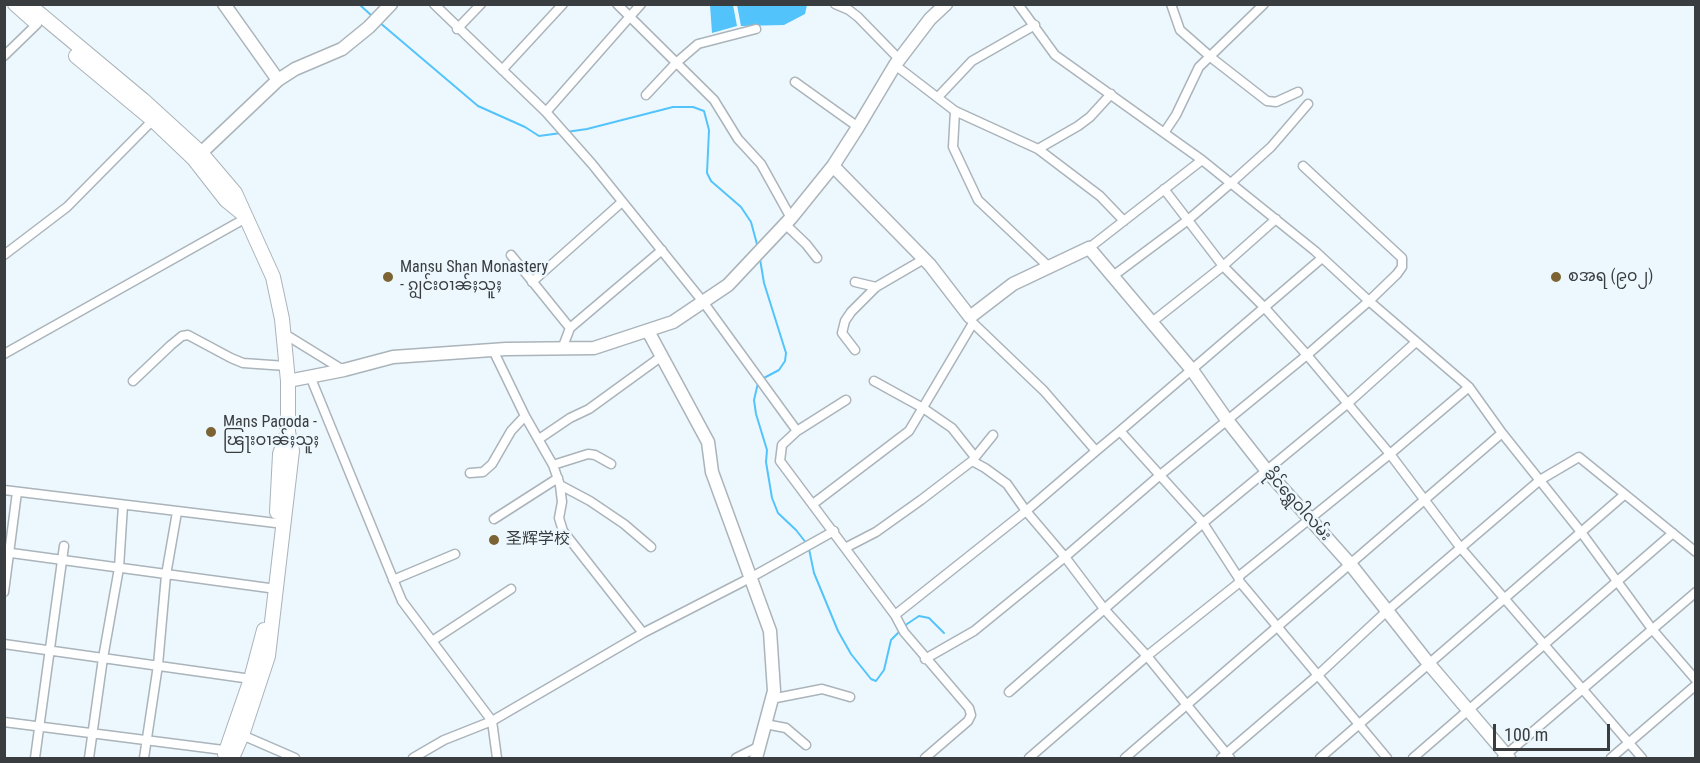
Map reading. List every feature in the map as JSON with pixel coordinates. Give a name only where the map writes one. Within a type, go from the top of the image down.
[{"type":"main road","points":[[15,4],[153,120],[194,159],[226,200],[245,216]]},
{"type":"main road","points":[[28,4],[143,100],[201,153],[235,193],[273,277],[282,319],[288,381],[288,432],[292,451],[264,627],[229,755]]},
{"type":"main road","points":[[229,755],[242,735],[268,656],[280,524]]},
{"type":"street","points":[[224,4],[278,80]]},
{"type":"street","points":[[201,153],[278,80],[295,69],[342,49],[391,4]]},
{"type":"street","points":[[434,4],[568,136],[704,303],[797,431]]},
{"type":"street","points":[[457,29],[481,4]]},
{"type":"street","points":[[502,70],[563,4]]},
{"type":"street","points":[[617,4],[714,100],[738,139],[761,164],[788,221],[817,258]]},
{"type":"street","points":[[546,112],[641,4]]},
{"type":"street","points":[[836,4],[858,17],[897,62],[956,111],[1038,149],[1100,196],[1124,221]]},
{"type":"street","points":[[288,381],[393,357],[493,350],[594,348],[673,322],[728,285],[788,221],[833,166],[897,62],[930,20],[946,4]]},
{"type":"street","points":[[1018,4],[1055,55],[1202,160],[1276,219],[1469,387],[1502,433],[1581,532],[1652,629],[1695,680]]},
{"type":"street","points":[[1171,4],[1180,30],[1210,57],[1268,101],[1276,102],[1298,92]]},
{"type":"street","points":[[1164,133],[1176,116],[1199,67],[1264,4]]},
{"type":"street","points":[[4,57],[37,24]]},
{"type":"street","points":[[938,97],[972,61],[1035,25]]},
{"type":"street","points":[[645,95],[698,44],[756,29]]},
{"type":"street","points":[[795,82],[858,127]]},
{"type":"street","points":[[1038,149],[1090,117],[1111,94]]},
{"type":"street","points":[[1113,276],[1188,220],[1231,183],[1271,147],[1308,104]]},
{"type":"street","points":[[956,111],[953,147],[978,200],[1049,267]]},
{"type":"street","points":[[4,255],[67,207],[153,120]]},
{"type":"street","points":[[813,504],[909,431],[971,320],[1013,284],[1089,248],[1202,160]]},
{"type":"street","points":[[833,166],[924,259],[971,320],[1044,391],[1096,451]]},
{"type":"street","points":[[925,659],[974,631],[1065,557],[1369,302],[1397,274],[1402,267],[1402,258],[1303,166]]},
{"type":"street","points":[[1164,189],[1223,266],[1264,307],[1306,355],[1390,454],[1460,548],[1642,759]]},
{"type":"street","points":[[532,282],[622,202]]},
{"type":"street","points":[[4,354],[245,216]]},
{"type":"street","points":[[1152,322],[1223,266],[1276,219]]},
{"type":"street","name":"ခိုင်ရွှေဝါလမ်း","points":[[1089,248],[1192,370],[1266,471],[1352,565],[1429,664],[1506,757]]},
{"type":"street","points":[[562,349],[570,328],[662,250]]},
{"type":"street","points":[[511,255],[570,328]]},
{"type":"street","points":[[896,615],[1026,511],[1322,258]]},
{"type":"street","points":[[855,350],[842,333],[842,328],[851,312],[876,287],[924,259]]},
{"type":"street","points":[[855,282],[876,287]]},
{"type":"street","points":[[648,331],[708,442],[712,472],[770,631],[774,690],[765,724],[757,753],[736,759]]},
{"type":"street","points":[[282,332],[344,370]]},
{"type":"street","points":[[133,381],[171,345],[182,336],[188,335],[243,363],[286,366]]},
{"type":"street","points":[[1009,692],[1203,523],[1347,405],[1416,342]]},
{"type":"street","points":[[493,350],[525,416],[553,465],[559,482],[562,502],[559,518],[563,531],[643,633]]},
{"type":"street","points":[[539,439],[604,399],[662,356]]},
{"type":"street","points":[[310,376],[402,601],[492,721],[497,759]]},
{"type":"street","points":[[874,381],[923,408],[952,428],[974,459],[1007,484],[1105,610],[1148,656],[1226,757],[1388,610],[1540,480],[1580,457],[1695,552]]},
{"type":"street","points":[[1029,759],[1309,518],[1469,387]]},
{"type":"street","points":[[846,400],[797,431],[782,445],[780,460],[896,615],[901,628],[969,708],[971,715],[968,721],[925,759]]},
{"type":"street","points":[[470,473],[483,472],[492,464],[511,431],[525,416]]},
{"type":"street","points":[[1120,430],[1203,523],[1239,579],[1387,759]]},
{"type":"street","points":[[1125,759],[1502,433]]},
{"type":"street","points":[[845,548],[876,532],[974,459],[993,435]]},
{"type":"street","points":[[553,465],[588,454],[595,455],[611,464]]},
{"type":"street","points":[[494,519],[559,482]]},
{"type":"street","points":[[559,482],[624,524],[651,547]]},
{"type":"street","points":[[4,490],[280,524]]},
{"type":"street","points":[[4,591],[7,552],[17,492]]},
{"type":"street","points":[[1320,759],[1624,495]]},
{"type":"street","points":[[89,759],[103,658],[119,568],[123,505]]},
{"type":"street","points":[[144,759],[158,665],[166,575],[177,512]]},
{"type":"street","points":[[413,759],[444,740],[492,721],[643,633],[750,578],[834,531]]},
{"type":"street","points":[[1413,759],[1673,533]]},
{"type":"street","points":[[35,759],[64,546]]},
{"type":"street","points":[[7,552],[269,588]]},
{"type":"street","points":[[393,580],[455,554]]},
{"type":"street","points":[[432,640],[511,589]]},
{"type":"street","points":[[1506,757],[1695,592]]},
{"type":"street","points":[[4,644],[251,679]]},
{"type":"street","points":[[1611,759],[1695,685]]},
{"type":"street","points":[[771,699],[822,690],[850,697]]},
{"type":"street","points":[[4,722],[147,740],[229,755]]},
{"type":"street","points":[[765,724],[786,728],[806,745]]},
{"type":"street","points":[[242,735],[295,759]]},
{"type":"water","points":[[710,5],[733,5],[737,26],[712,33]]},
{"type":"water","points":[[737,5],[807,5],[805,14],[784,25],[741,26]]},
{"type":"waterway","points":[[359,4],[373,17]]},
{"type":"waterway","points":[[379,22],[478,106],[525,127],[539,136],[561,133]]},
{"type":"waterway","points":[[566,132],[587,129],[673,107],[693,107],[704,111],[709,130],[707,173],[711,181],[741,207],[751,222],[758,248]]},
{"type":"waterway","points":[[760,259],[764,283],[786,353],[785,361],[779,370],[762,379]]},
{"type":"waterway","points":[[758,383],[754,400],[767,450],[766,462],[772,498],[778,513],[807,544]]},
{"type":"waterway","points":[[809,549],[814,573],[838,631],[851,654],[871,679],[876,681],[884,670],[891,640],[919,616],[929,618],[944,633]]},
{"type":"place","name":"Mansu Shan Monastery - ၵျွင်းဝၢၼ်ႈသူႈ","points":[[388,277]]},
{"type":"place","name":"စအရ (၉၀၂)","points":[[1556,277]]},
{"type":"place","name":"Mans Pagoda - ၽြႃးဝၢၼ်ႈသူႈ","points":[[211,432]]},
{"type":"place","name":"圣辉学校","points":[[494,540]]}]
